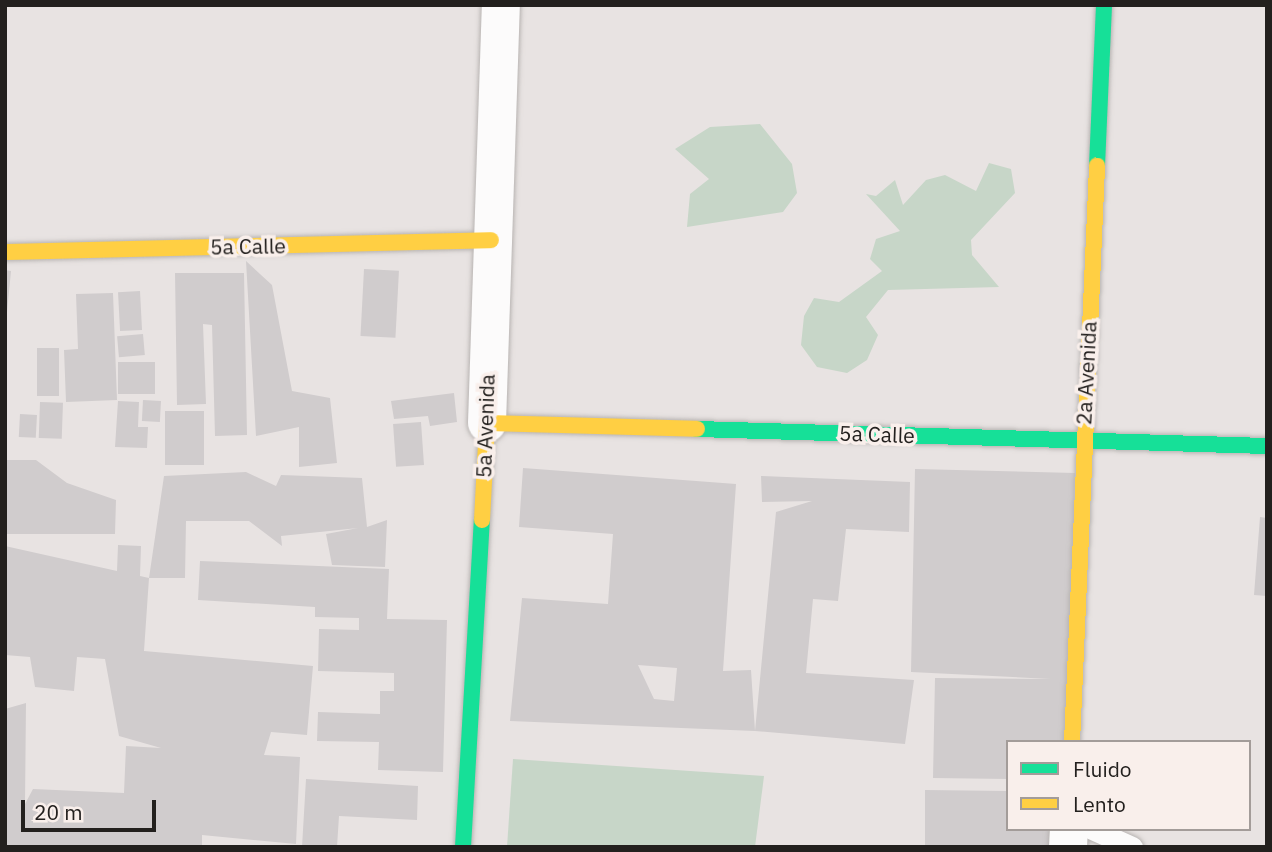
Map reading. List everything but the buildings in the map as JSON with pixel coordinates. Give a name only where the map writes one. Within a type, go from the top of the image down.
[{"type":"street","name":"5a Avenida","points":[[463,847],[486,423],[501,5]]},
{"type":"street","name":"2a Avenida","points":[[1072,740],[1082,441],[1104,5]]},
{"type":"street","name":"5a Calle","points":[[5,252],[491,240]]},
{"type":"street","name":"5a Calle","points":[[486,423],[1267,446]]},
{"type":"lane","points":[[1096,831],[1132,847]]},
{"type":"green space","points":[[760,124],[792,164],[797,193],[783,212],[687,227],[690,194],[709,179],[675,149],[710,127]]},
{"type":"green space","points":[[989,163],[1011,169],[1015,193],[971,240],[972,255],[999,287],[888,290],[866,317],[878,335],[867,360],[847,373],[817,367],[801,345],[804,316],[814,298],[839,302],[882,271],[870,259],[876,239],[900,231],[866,194],[876,196],[895,180],[903,205],[926,180],[945,175],[976,191]]},
{"type":"green space","points":[[513,759],[764,776],[755,847],[507,847]]},
{"type":"traffic: fast","points":[[1097,166],[1104,5]]},
{"type":"traffic: fast","points":[[697,429],[1267,446]]},
{"type":"traffic: fast","points":[[463,847],[482,520]]},
{"type":"traffic: slow","points":[[1072,740],[1097,166]]},
{"type":"traffic: slow","points":[[5,252],[491,240]]},
{"type":"traffic: slow","points":[[482,520],[487,423],[697,429]]}]
